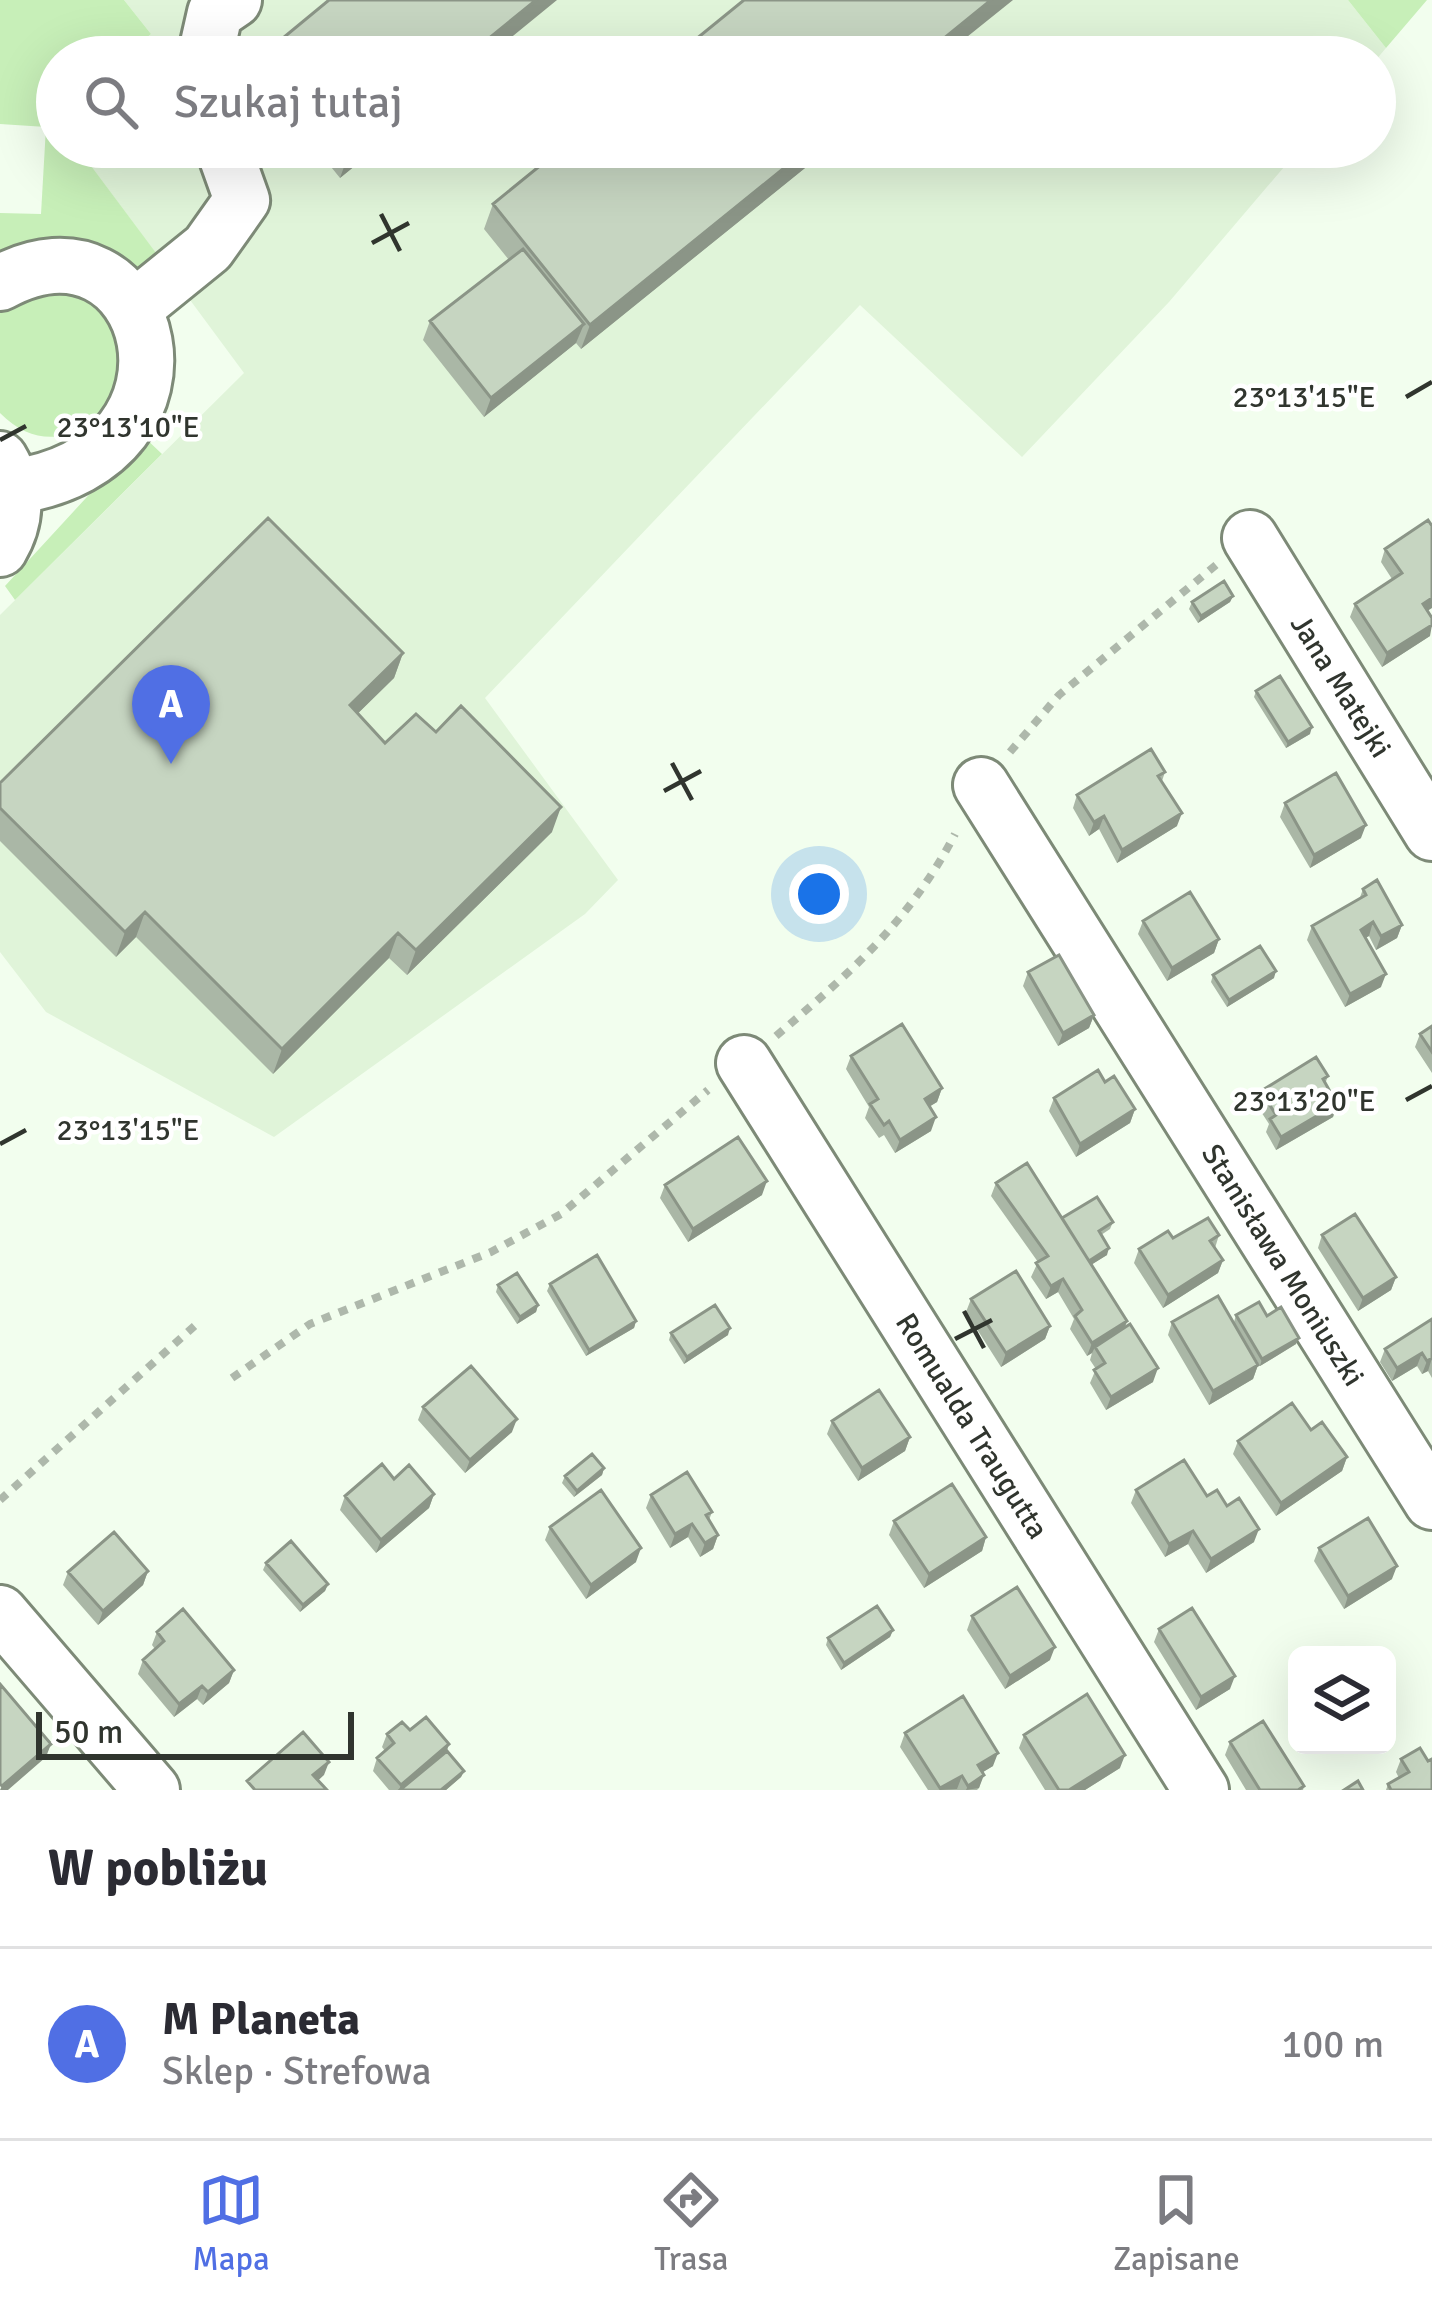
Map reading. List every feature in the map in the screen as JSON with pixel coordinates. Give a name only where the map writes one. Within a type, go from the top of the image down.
[{"type":"street","points":[[210,36],[215,13],[234,0]]},
{"type":"street","points":[[134,308],[208,248],[242,200],[231,168]]},
{"type":"street","points":[[0,284],[18,273],[80,268],[112,284],[134,308],[147,339],[149,373],[140,405],[122,431],[69,473],[6,473],[13,523],[0,549]]},
{"type":"street","name":"Jana Matejki","points":[[1250,538],[1432,833]]},
{"type":"street","name":"Stanisława Moniuszki","points":[[981,785],[1432,1502]]},
{"type":"street","name":"Romualda Traugutta","points":[[744,1063],[1201,1790]]},
{"type":"street","points":[[0,1613],[152,1790]]},
{"type":"path","points":[[232,1378],[310,1324],[491,1252],[562,1214],[652,1132],[744,1063],[848,975],[912,909],[981,785],[1059,695],[1250,538]]},
{"type":"path","points":[[0,1500],[200,1321]]},
{"type":"shaded area","points":[[124,0],[1348,0],[1376,36],[149,36]]},
{"type":"shaded area","points":[[93,168],[1283,168],[1169,302],[1022,457],[860,305],[485,698],[618,880],[585,914],[274,1137],[46,1012],[0,952],[0,615],[244,373]]},
{"type":"green space","points":[[0,0],[124,0],[151,34],[36,36],[36,126],[0,124]]},
{"type":"green space","points":[[1348,0],[1427,0],[1396,36],[1376,36]]},
{"type":"green space","points":[[44,168],[93,168],[162,261],[134,268],[85,248],[52,242],[0,252],[0,213],[41,214]]},
{"type":"green space","points":[[67,289],[101,307],[120,330],[126,357],[120,384],[105,409],[84,427],[57,436],[29,433],[0,413],[0,310],[6,303]]},
{"type":"green space","points":[[143,436],[162,454],[15,600],[5,586]]},
{"type":"building","points":[[329,0],[536,0],[492,36],[285,36]]},
{"type":"building","points":[[744,0],[991,0],[947,36],[700,36]]},
{"type":"building","points":[[537,168],[784,168],[590,325],[493,204]]},
{"type":"building","points":[[523,249],[584,324],[491,398],[430,321]]},
{"type":"building","points":[[268,518],[403,653],[350,705],[385,743],[416,714],[436,732],[461,706],[561,807],[416,950],[398,933],[282,1049],[145,912],[125,932],[0,808],[0,783]]},
{"type":"building","points":[[1428,520],[1432,526],[1432,598],[1423,604],[1432,625],[1387,653],[1355,604],[1402,573],[1385,549]]},
{"type":"building","points":[[1224,581],[1233,596],[1201,616],[1192,602]]},
{"type":"building","points":[[1280,676],[1312,727],[1288,742],[1256,691]]},
{"type":"building","points":[[1151,749],[1165,772],[1158,776],[1182,813],[1122,850],[1104,816],[1094,822],[1077,795]]},
{"type":"building","points":[[1336,773],[1366,825],[1314,855],[1285,803]]},
{"type":"building","points":[[1377,880],[1402,925],[1381,936],[1373,922],[1361,930],[1386,974],[1350,994],[1312,926],[1366,895],[1363,889]]},
{"type":"building","points":[[1190,892],[1219,939],[1172,968],[1143,921]]},
{"type":"building","points":[[1260,946],[1276,971],[1229,1000],[1213,975]]},
{"type":"building","points":[[1059,955],[1094,1015],[1063,1033],[1028,972]]},
{"type":"building","points":[[902,1024],[942,1088],[925,1099],[936,1117],[900,1140],[889,1121],[884,1125],[870,1104],[878,1099],[851,1056]]},
{"type":"building","points":[[1432,1026],[1432,1052],[1420,1034]]},
{"type":"building","points":[[1316,1057],[1337,1104],[1281,1137],[1270,1119],[1276,1115],[1261,1091]]},
{"type":"building","points":[[1098,1070],[1105,1082],[1114,1076],[1135,1109],[1080,1144],[1054,1098]]},
{"type":"building","points":[[738,1137],[767,1181],[693,1229],[665,1185]]},
{"type":"building","points":[[1027,1163],[1127,1321],[1092,1343],[1075,1316],[1082,1310],[1063,1279],[1051,1286],[1036,1263],[1048,1256],[996,1183]]},
{"type":"building","points":[[1097,1197],[1113,1222],[1099,1231],[1109,1248],[1089,1261],[1062,1218]]},
{"type":"building","points":[[1355,1214],[1396,1277],[1363,1298],[1322,1235]]},
{"type":"building","points":[[1208,1218],[1219,1235],[1210,1241],[1223,1260],[1168,1295],[1139,1249],[1168,1231],[1173,1238]]},
{"type":"building","points":[[597,1255],[636,1321],[589,1350],[550,1284]]},
{"type":"building","points":[[1016,1271],[1050,1326],[1006,1353],[971,1299]]},
{"type":"building","points":[[517,1273],[538,1305],[520,1317],[498,1285]]},
{"type":"building","points":[[1218,1296],[1258,1365],[1213,1391],[1172,1322]]},
{"type":"building","points":[[1259,1302],[1267,1316],[1281,1307],[1299,1338],[1262,1359],[1236,1315]]},
{"type":"building","points":[[715,1305],[730,1328],[687,1357],[671,1333]]},
{"type":"building","points":[[1432,1319],[1432,1358],[1427,1361],[1422,1353],[1397,1368],[1385,1349]]},
{"type":"building","points":[[1130,1324],[1158,1368],[1111,1397],[1094,1370],[1105,1363],[1095,1347]]},
{"type":"building","points":[[471,1366],[517,1419],[470,1460],[423,1407]]},
{"type":"building","points":[[879,1390],[910,1437],[862,1468],[832,1421]]},
{"type":"building","points":[[1292,1403],[1311,1430],[1322,1422],[1347,1457],[1281,1503],[1238,1441]]},
{"type":"building","points":[[592,1454],[604,1468],[577,1491],[565,1476]]},
{"type":"building","points":[[1184,1460],[1207,1496],[1217,1490],[1227,1506],[1239,1498],[1259,1529],[1211,1559],[1193,1531],[1169,1544],[1136,1490]]},
{"type":"building","points":[[382,1464],[394,1479],[409,1465],[434,1494],[381,1540],[345,1496]]},
{"type":"building","points":[[687,1472],[712,1512],[706,1515],[718,1535],[705,1543],[692,1524],[675,1534],[651,1495]]},
{"type":"building","points":[[952,1484],[986,1537],[929,1574],[894,1521]]},
{"type":"building","points":[[601,1490],[641,1548],[591,1585],[550,1527]]},
{"type":"building","points":[[1368,1518],[1397,1566],[1348,1596],[1319,1548]]},
{"type":"building","points":[[114,1532],[148,1571],[103,1611],[68,1572]]},
{"type":"building","points":[[291,1541],[328,1584],[303,1605],[266,1563]]},
{"type":"building","points":[[1017,1587],[1055,1647],[1010,1676],[972,1616]]},
{"type":"building","points":[[877,1606],[893,1630],[844,1663],[828,1638]]},
{"type":"building","points":[[1192,1608],[1235,1676],[1201,1697],[1159,1629]]},
{"type":"building","points":[[183,1609],[234,1670],[208,1692],[202,1686],[179,1704],[143,1660],[164,1641],[157,1632]]},
{"type":"building","points":[[0,1684],[51,1744],[2,1786],[0,1784]]},
{"type":"building","points":[[1087,1694],[1125,1755],[1069,1790],[1059,1790],[1024,1735]]},
{"type":"building","points":[[963,1696],[998,1753],[978,1765],[984,1775],[968,1786],[962,1776],[940,1788],[905,1733]]},
{"type":"building","points":[[426,1717],[449,1744],[401,1785],[377,1758],[394,1743],[387,1734],[402,1722],[410,1730]]},
{"type":"building","points":[[1263,1721],[1304,1786],[1298,1790],[1260,1790],[1230,1742]]},
{"type":"building","points":[[303,1732],[329,1762],[313,1775],[327,1790],[255,1790],[247,1781]]},
{"type":"building","points":[[1420,1748],[1428,1761],[1432,1759],[1432,1790],[1391,1790],[1388,1784],[1409,1772],[1401,1759]]},
{"type":"building","points":[[447,1751],[464,1771],[441,1790],[400,1790]]},
{"type":"place","name":"M Planeta","points":[[171,764]]}]
